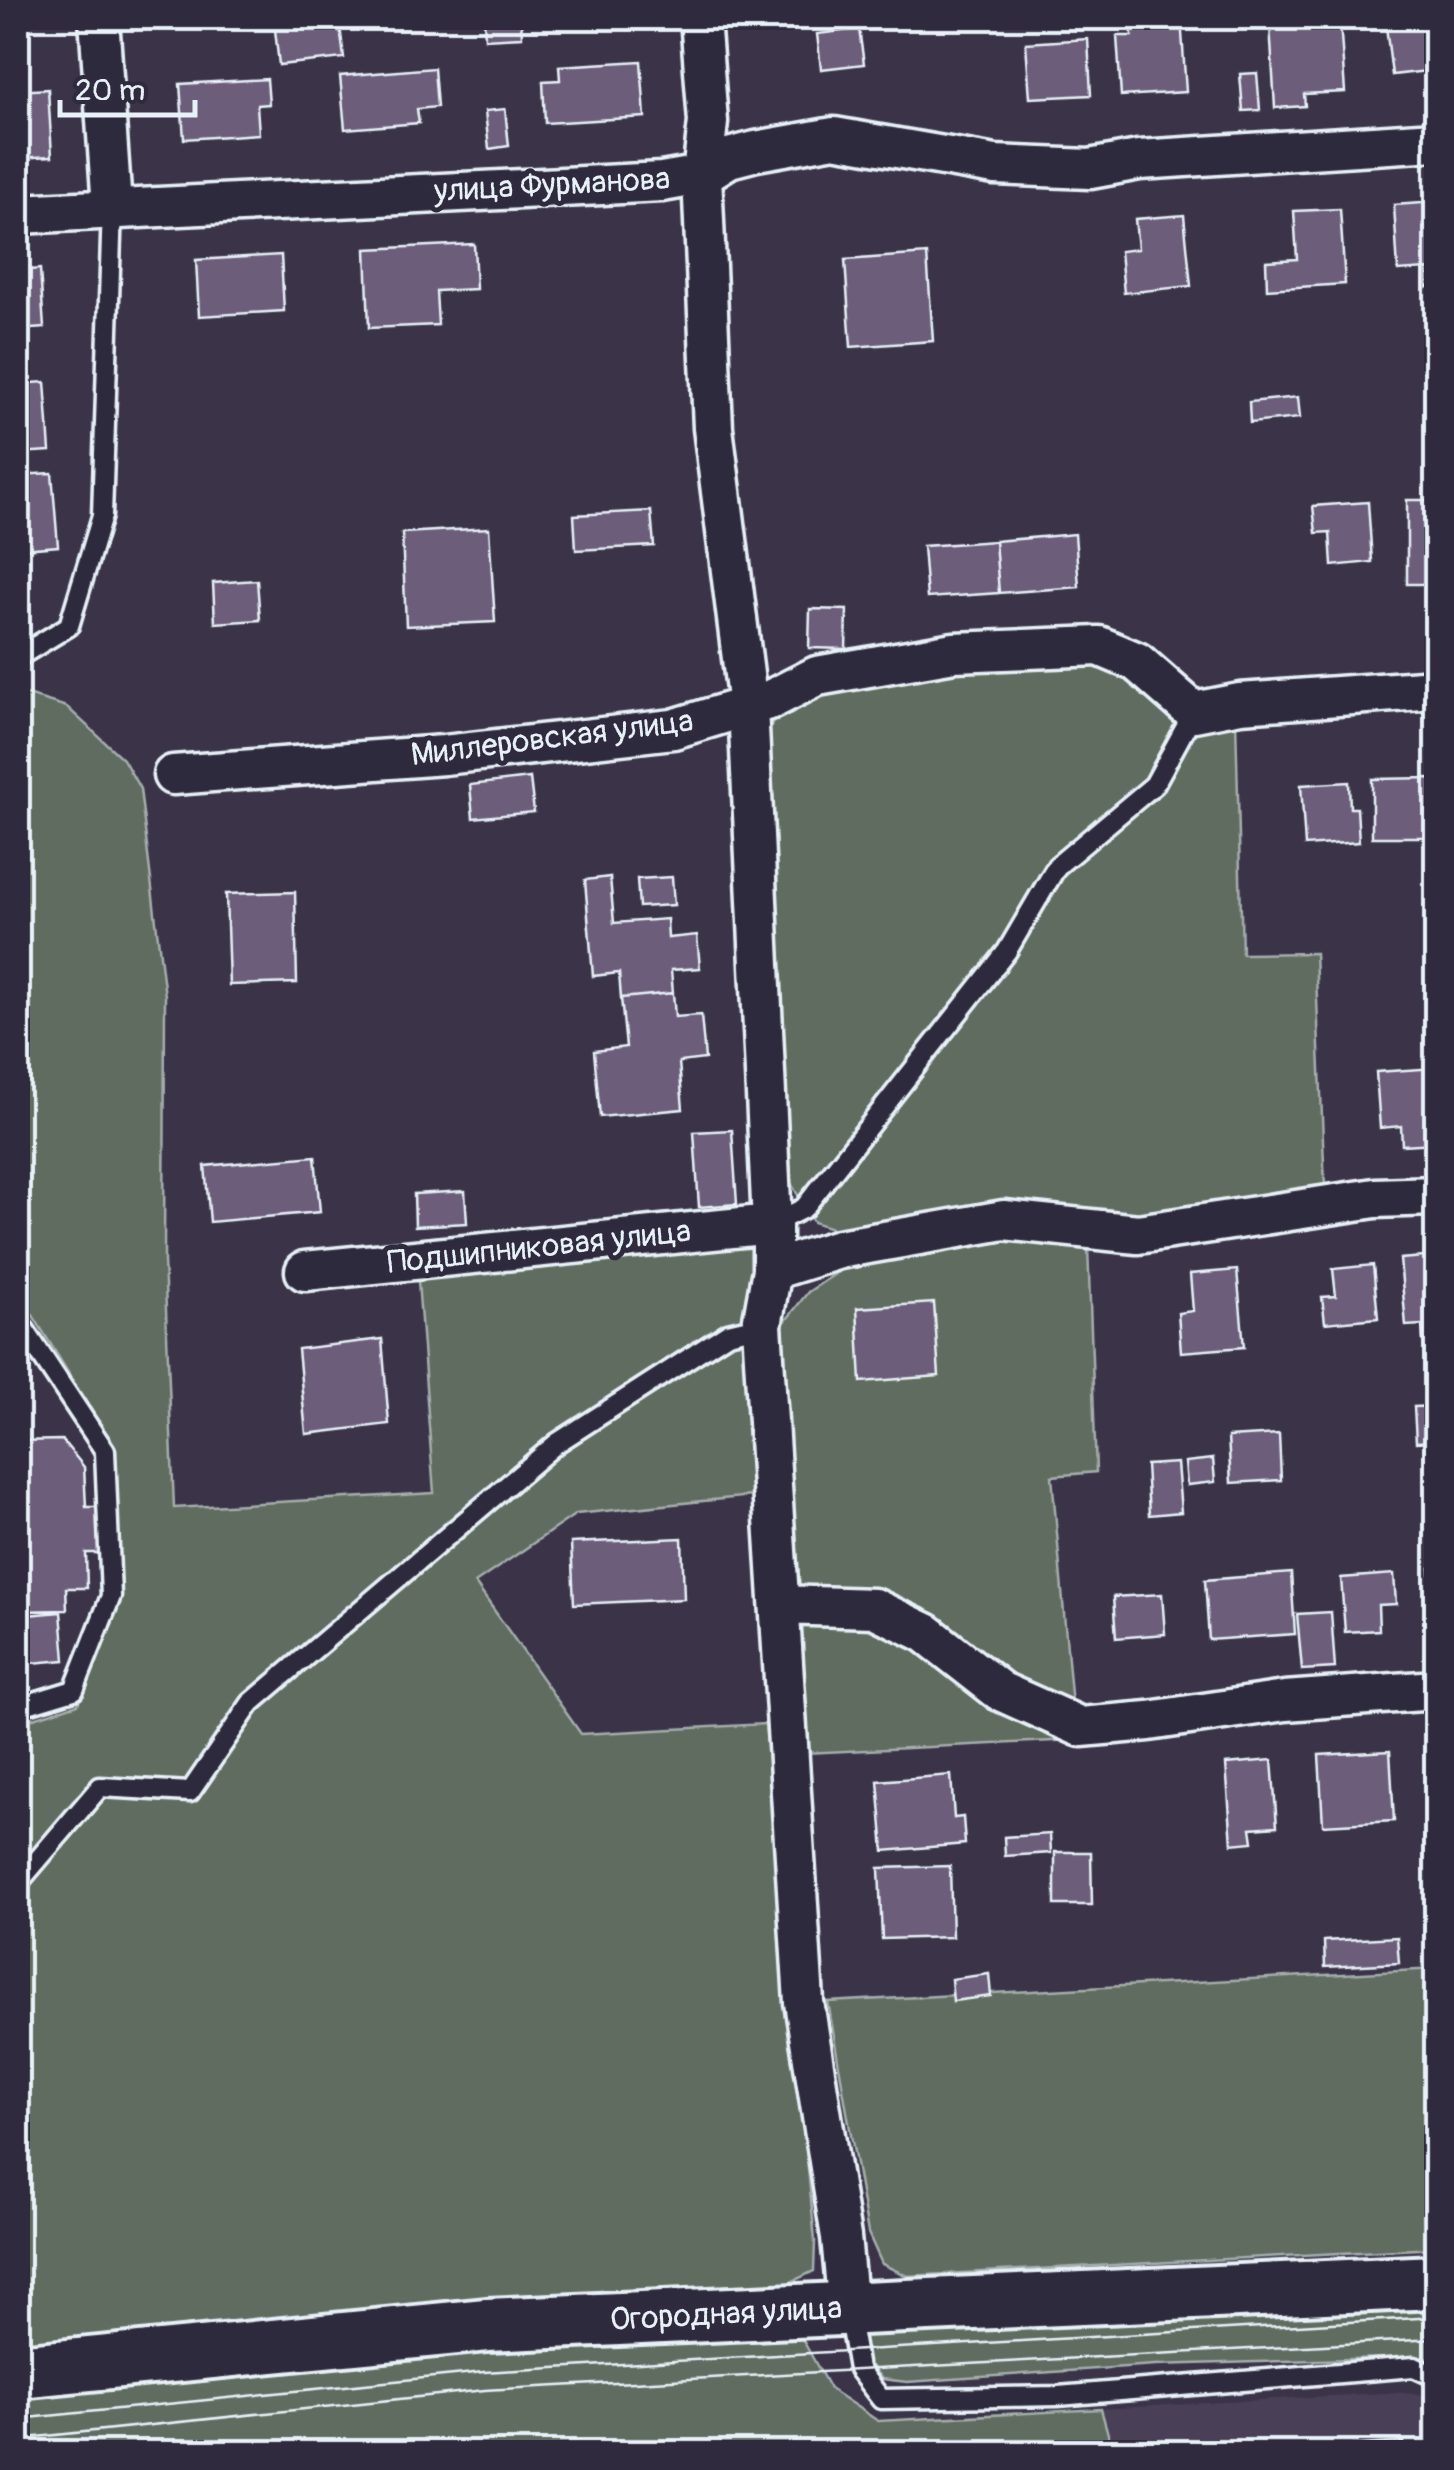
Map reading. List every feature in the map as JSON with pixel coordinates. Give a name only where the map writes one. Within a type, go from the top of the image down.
[{"type":"street","points":[[99,18],[112,206]]},
{"type":"street","points":[[700,18],[708,122],[702,174],[712,428],[748,706],[772,1224],[772,1270],[762,1324],[804,2002],[841,2238],[848,2309]]},
{"type":"street","name":"улица Фурманова","points":[[18,214],[112,206],[662,182],[702,174],[730,158],[834,137],[995,165],[1090,169],[1157,159],[1436,142]]},
{"type":"street","name":"Миллеровская улица","points":[[173,774],[444,754],[673,729],[772,699],[817,676],[934,656],[1099,646],[1137,662],[1194,712]]},
{"type":"street","points":[[1194,712],[1240,703],[1436,689]]},
{"type":"street","points":[[772,1270],[839,1249],[1004,1220],[1138,1234],[1375,1198],[1436,1196]]},
{"type":"street","name":"Подшипниковая улица","points":[[305,1271],[772,1224]]},
{"type":"street","points":[[781,1605],[874,1608],[926,1633],[1000,1692],[1081,1727],[1285,1701],[1436,1690]]},
{"type":"street","name":"Огородная улица","points":[[18,2371],[487,2325],[1436,2282]]},
{"type":"lane","points":[[18,656],[69,626],[102,516],[112,206]]},
{"type":"lane","points":[[772,1224],[804,1208],[1008,951],[1056,866],[1154,784],[1194,712]]},
{"type":"lane","points":[[18,1320],[105,1451],[111,1596],[74,1690],[18,1707]]},
{"type":"lane","points":[[18,1883],[100,1787],[190,1792],[251,1704],[556,1443],[728,1333],[762,1324]]},
{"type":"lane","points":[[848,2309],[858,2369],[881,2399],[1058,2396],[1414,2367],[1436,2377]]},
{"type":"shaded area","points":[[1403,2392],[1436,2397],[1436,2452],[1113,2452],[1101,2409]]},
{"type":"green space","points":[[1102,661],[1236,719],[1242,954],[1315,953],[1325,1187],[1137,1221],[998,1201],[843,1232],[813,1222],[790,1181],[762,748],[776,713],[819,688],[955,663]]},
{"type":"green space","points":[[18,692],[67,707],[123,759],[140,789],[165,996],[164,1260],[174,1508],[434,1493],[418,1281],[493,1254],[733,1235],[755,1246],[751,1496],[576,1514],[475,1583],[581,1734],[765,1724],[815,2241],[814,2271],[787,2284],[487,2302],[18,2343],[18,1723],[78,1704],[117,1587],[112,1444],[18,1291]]},
{"type":"green space","points":[[999,1237],[1088,1246],[1096,1472],[1052,1476],[1075,1740],[805,1753],[781,1327],[808,1292],[847,1266]]},
{"type":"green space","points":[[1436,1969],[1436,2248],[907,2276],[882,2264],[868,2233],[828,2002]]},
{"type":"green space","points":[[1436,2307],[1436,2361],[1420,2357],[1155,2365],[907,2382],[882,2379],[866,2360],[860,2333]]},
{"type":"green space","points":[[800,2335],[830,2389],[878,2421],[1101,2409],[1113,2452],[18,2452],[18,2395],[485,2350]]},
{"type":"building","points":[[339,18],[344,58],[279,65],[274,21]]},
{"type":"building","points":[[521,18],[522,37],[485,39],[484,19]]},
{"type":"building","points":[[1131,18],[1181,18],[1186,92],[1121,96],[1117,36],[1132,36]]},
{"type":"building","points":[[1385,18],[1436,18],[1436,70],[1392,75]]},
{"type":"building","points":[[1340,21],[1345,92],[1304,94],[1305,106],[1275,108],[1270,25]]},
{"type":"building","points":[[859,29],[864,64],[821,69],[817,34]]},
{"type":"building","points":[[1088,39],[1091,95],[1030,98],[1026,43]]},
{"type":"building","points":[[641,61],[645,117],[545,123],[543,81],[560,80],[559,66]]},
{"type":"building","points":[[434,68],[437,107],[417,109],[419,123],[345,129],[340,76]]},
{"type":"building","points":[[1257,73],[1260,110],[1243,111],[1240,74]]},
{"type":"building","points":[[267,79],[269,104],[257,105],[259,134],[184,139],[180,84]]},
{"type":"building","points":[[48,89],[52,156],[18,158],[18,91]]},
{"type":"building","points":[[505,109],[509,146],[489,149],[485,111]]},
{"type":"building","points":[[1436,202],[1436,286],[1427,287],[1427,269],[1398,271],[1394,205]]},
{"type":"building","points":[[1340,209],[1345,284],[1267,289],[1266,261],[1297,259],[1294,211]]},
{"type":"building","points":[[1184,215],[1191,286],[1124,293],[1120,251],[1138,249],[1135,219]]},
{"type":"building","points":[[474,244],[476,289],[436,291],[438,325],[369,328],[366,249]]},
{"type":"building","points":[[927,254],[933,341],[851,347],[845,260]]},
{"type":"building","points":[[281,255],[284,311],[199,316],[196,260]]},
{"type":"building","points":[[40,269],[44,328],[18,330],[18,271]]},
{"type":"building","points":[[45,382],[50,451],[18,453],[18,384]]},
{"type":"building","points":[[1298,397],[1300,418],[1250,423],[1249,402]]},
{"type":"building","points":[[52,473],[58,546],[24,549],[25,555],[18,556],[18,475]]},
{"type":"building","points":[[1407,500],[1436,500],[1436,584],[1407,584]]},
{"type":"building","points":[[1368,502],[1372,562],[1332,566],[1330,532],[1316,533],[1313,506]]},
{"type":"building","points":[[651,511],[654,546],[576,550],[574,515]]},
{"type":"building","points":[[489,528],[495,622],[406,626],[402,533]]},
{"type":"building","points":[[1075,534],[1079,587],[999,593],[995,541]]},
{"type":"building","points":[[995,541],[999,593],[927,598],[923,546]]},
{"type":"building","points":[[257,580],[260,620],[215,623],[213,583]]},
{"type":"building","points":[[810,609],[847,610],[846,649],[809,648]]},
{"type":"building","points":[[530,778],[534,812],[473,818],[470,785]]},
{"type":"building","points":[[1433,778],[1433,837],[1372,837],[1372,779]]},
{"type":"building","points":[[1349,782],[1350,808],[1357,808],[1359,842],[1305,846],[1301,785]]},
{"type":"building","points":[[610,877],[614,923],[667,919],[668,938],[697,935],[700,968],[671,970],[673,993],[621,998],[619,973],[593,976],[585,880]]},
{"type":"building","points":[[672,877],[674,905],[639,907],[637,879]]},
{"type":"building","points":[[295,892],[297,983],[229,985],[226,894]]},
{"type":"building","points":[[673,993],[675,1017],[701,1015],[705,1059],[679,1062],[683,1109],[600,1117],[594,1051],[626,1047],[621,998]]},
{"type":"building","points":[[1436,1068],[1436,1143],[1402,1145],[1401,1126],[1380,1128],[1376,1072]]},
{"type":"building","points":[[732,1130],[737,1204],[699,1207],[694,1132]]},
{"type":"building","points":[[315,1156],[320,1212],[210,1222],[205,1166]]},
{"type":"building","points":[[465,1191],[467,1223],[415,1226],[414,1194]]},
{"type":"building","points":[[1436,1256],[1436,1340],[1423,1341],[1422,1325],[1406,1326],[1400,1259]]},
{"type":"building","points":[[1373,1265],[1378,1318],[1325,1323],[1322,1297],[1336,1296],[1333,1269]]},
{"type":"building","points":[[1237,1270],[1244,1347],[1181,1352],[1178,1313],[1193,1311],[1190,1274]]},
{"type":"building","points":[[934,1303],[939,1376],[861,1382],[857,1308]]},
{"type":"building","points":[[382,1339],[389,1424],[306,1434],[298,1349]]},
{"type":"building","points":[[1436,1406],[1436,1441],[1416,1442],[1414,1407]]},
{"type":"building","points":[[1279,1434],[1281,1480],[1231,1483],[1228,1437]]},
{"type":"building","points":[[62,1440],[84,1467],[86,1507],[98,1507],[99,1553],[86,1553],[87,1588],[66,1588],[67,1610],[18,1611],[18,1441]]},
{"type":"building","points":[[1213,1459],[1215,1482],[1187,1485],[1185,1462]]},
{"type":"building","points":[[1177,1463],[1181,1512],[1149,1515],[1146,1465]]},
{"type":"building","points":[[682,1538],[684,1599],[574,1604],[571,1543]]},
{"type":"building","points":[[1430,1568],[1436,1568],[1436,1634],[1433,1634]]},
{"type":"building","points":[[1291,1573],[1295,1634],[1209,1640],[1205,1580]]},
{"type":"building","points":[[1394,1574],[1396,1604],[1378,1605],[1379,1630],[1345,1632],[1341,1578]]},
{"type":"building","points":[[1162,1594],[1165,1634],[1116,1638],[1113,1597]]},
{"type":"building","points":[[61,1612],[65,1660],[32,1663],[27,1615]]},
{"type":"building","points":[[1331,1612],[1335,1668],[1302,1670],[1297,1614]]},
{"type":"building","points":[[1436,1749],[1436,1829],[1434,1829],[1428,1750]]},
{"type":"building","points":[[1390,1751],[1394,1821],[1323,1825],[1319,1755]]},
{"type":"building","points":[[1272,1760],[1277,1826],[1251,1828],[1253,1842],[1232,1844],[1226,1764]]},
{"type":"building","points":[[951,1775],[954,1818],[963,1817],[965,1844],[884,1851],[878,1781]]},
{"type":"building","points":[[1050,1834],[1051,1853],[1005,1856],[1004,1837]]},
{"type":"building","points":[[1055,1852],[1091,1852],[1092,1905],[1055,1905]]},
{"type":"building","points":[[950,1866],[952,1937],[882,1939],[879,1868]]},
{"type":"building","points":[[1397,1937],[1399,1963],[1325,1967],[1324,1941]]},
{"type":"building","points":[[989,1974],[991,1996],[953,2001],[951,1979]]},
{"type":"building","points":[[1404,2442],[1405,2452],[1291,2452],[1291,2450]]},
{"type":"tram line","points":[[18,2419],[484,2372],[1436,2317]]},
{"type":"tram line","points":[[18,2439],[485,2390],[1436,2339]]}]
